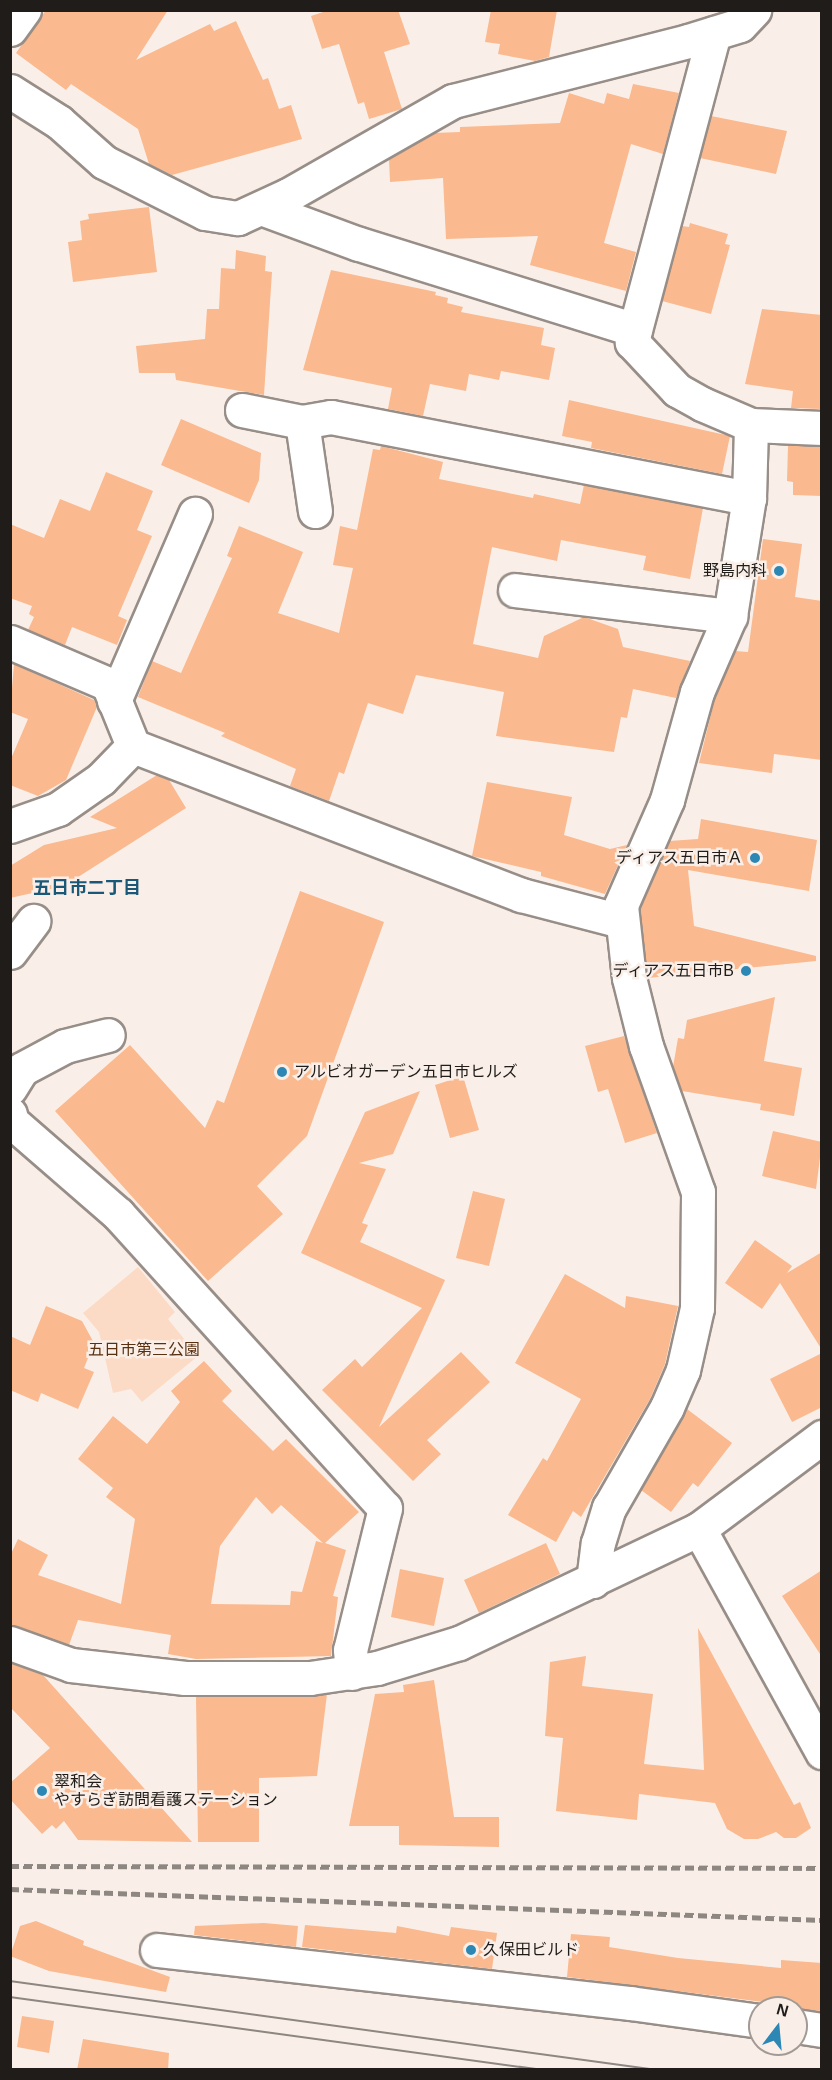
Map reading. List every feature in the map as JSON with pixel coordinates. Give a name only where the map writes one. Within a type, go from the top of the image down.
[{"type":"street","points":[[10,29],[24,10]]},
{"type":"street","points":[[10,91],[25,96],[59,122],[104,162],[206,213],[238,218],[261,208],[453,100],[714,33],[740,25],[754,10]]},
{"type":"street","points":[[714,33],[632,342],[677,390],[752,425],[822,428]]},
{"type":"street","points":[[261,208],[358,244],[635,330]]},
{"type":"street","points":[[242,410],[302,422],[332,417],[749,498]]},
{"type":"street","points":[[302,422],[315,511]]},
{"type":"street","points":[[593,1581],[598,1543],[609,1508],[667,1407],[683,1370],[697,1308],[700,1235],[698,1192],[646,1046],[628,978],[621,905],[666,800],[697,692],[730,616],[749,498],[752,425]]},
{"type":"street","points":[[114,701],[195,514]]},
{"type":"street","points":[[515,590],[730,616]]},
{"type":"street","points":[[10,642],[108,684],[133,746],[521,895],[621,921]]},
{"type":"street","points":[[10,826],[58,809],[101,779],[133,746]]},
{"type":"street","points":[[10,952],[33,921]]},
{"type":"street","points":[[10,1088],[22,1069],[65,1046],[108,1035]]},
{"type":"street","points":[[10,1114],[11,1121],[118,1214],[385,1508],[350,1650],[352,1672]]},
{"type":"street","points":[[10,1643],[71,1665],[185,1678],[297,1679],[352,1672],[438,1651],[593,1581],[699,1529],[822,1437]]},
{"type":"street","points":[[699,1529],[822,1752]]},
{"type":"street","points":[[157,1950],[630,2003],[748,2019]]},
{"type":"green space","name":"五日市第三公園","points":[[138,1267],[175,1312],[168,1319],[198,1356],[142,1402],[131,1389],[113,1393],[99,1332],[83,1313]]},
{"type":"building","points":[[46,10],[168,10],[136,60],[210,24],[214,31],[236,21],[263,80],[268,78],[279,109],[291,105],[302,139],[172,175],[149,164],[138,129],[71,84],[66,90],[16,53]]},
{"type":"building","points":[[329,10],[398,10],[410,44],[384,52],[402,109],[369,119],[364,102],[358,104],[339,44],[322,49],[311,16]]},
{"type":"building","points":[[491,10],[557,10],[549,57],[535,61],[498,54],[500,44],[485,42]]},
{"type":"building","points":[[633,84],[679,93],[663,154],[631,144],[604,243],[636,252],[626,291],[530,265],[538,236],[446,239],[443,178],[390,182],[389,159],[434,133],[460,132],[460,127],[560,123],[569,93],[604,104],[607,93],[629,99]]},
{"type":"building","points":[[711,116],[787,131],[776,174],[700,158]]},
{"type":"building","points":[[149,207],[157,272],[73,282],[68,242],[82,240],[80,221],[89,219],[88,214]]},
{"type":"building","points":[[690,223],[728,234],[725,244],[730,245],[711,314],[662,301],[682,226],[689,227]]},
{"type":"building","points":[[236,250],[266,256],[265,271],[272,272],[264,395],[176,380],[175,373],[139,373],[136,346],[205,339],[207,309],[219,309],[221,268],[235,269]]},
{"type":"building","points":[[331,270],[436,292],[435,295],[448,298],[447,303],[463,307],[461,312],[544,328],[541,345],[555,348],[549,380],[501,371],[499,380],[469,374],[466,391],[430,384],[423,416],[388,409],[392,388],[303,370]]},
{"type":"building","points":[[762,309],[822,315],[822,409],[791,408],[793,391],[745,384]]},
{"type":"building","points":[[569,400],[730,436],[722,474],[591,448],[592,442],[562,436]]},
{"type":"building","points":[[181,419],[261,453],[259,480],[249,503],[161,465]]},
{"type":"building","points":[[788,445],[822,447],[822,496],[793,495],[793,482],[787,481]]},
{"type":"building","points":[[381,446],[443,462],[439,479],[533,498],[534,494],[580,504],[584,485],[703,508],[690,579],[643,570],[646,556],[561,540],[557,561],[492,547],[473,644],[538,658],[544,636],[584,617],[618,629],[623,647],[690,661],[676,698],[633,689],[627,718],[621,717],[614,752],[496,736],[504,692],[416,675],[403,714],[368,703],[344,774],[339,772],[329,801],[290,786],[296,769],[221,736],[225,733],[138,697],[152,661],[181,673],[232,558],[227,556],[239,526],[303,552],[278,613],[339,633],[353,568],[333,565],[340,526],[357,530],[373,449],[380,450]]},
{"type":"building","points":[[106,472],[153,491],[137,530],[152,536],[118,616],[127,620],[117,645],[72,627],[65,645],[28,630],[34,617],[29,614],[32,606],[10,598],[10,524],[44,538],[60,499],[90,511]]},
{"type":"building","points":[[763,539],[802,544],[795,597],[822,601],[822,760],[774,754],[772,773],[699,763],[715,698],[735,651],[748,652]]},
{"type":"building","points":[[14,664],[94,700],[97,707],[66,780],[38,796],[10,785],[10,761],[28,719],[10,712]]},
{"type":"building","points":[[157,775],[169,780],[186,808],[64,886],[10,898],[10,866],[44,845],[117,828],[90,817]]},
{"type":"building","points":[[487,782],[572,797],[564,835],[610,849],[627,845],[605,894],[541,876],[541,872],[472,856]]},
{"type":"building","points":[[701,819],[817,840],[809,891],[688,870],[694,926],[816,956],[816,961],[648,978],[640,908],[669,841],[698,839]]},
{"type":"building","name":"アルビオガーデン五日市ヒルズ","points":[[300,891],[384,922],[307,1136],[257,1186],[283,1214],[208,1281],[55,1111],[130,1045],[205,1128],[217,1100],[224,1103]]},
{"type":"building","points":[[775,997],[764,1061],[802,1068],[794,1116],[760,1110],[761,1104],[682,1091],[673,1067],[678,1038],[684,1039],[687,1020]]},
{"type":"building","points":[[624,1036],[657,1133],[625,1143],[608,1089],[598,1092],[585,1046]]},
{"type":"building","points":[[463,1076],[479,1130],[450,1138],[435,1085]]},
{"type":"building","points":[[420,1091],[393,1154],[359,1163],[386,1169],[362,1223],[368,1225],[360,1242],[445,1280],[379,1427],[461,1352],[490,1382],[427,1440],[441,1454],[413,1481],[322,1390],[355,1359],[362,1367],[422,1308],[301,1253],[365,1112]]},
{"type":"building","points":[[773,1131],[822,1142],[816,1189],[762,1176]]},
{"type":"building","points":[[473,1191],[505,1199],[489,1266],[456,1258]]},
{"type":"building","points":[[755,1240],[792,1266],[787,1273],[822,1252],[822,1350],[780,1283],[762,1309],[725,1283]]},
{"type":"building","points":[[565,1274],[625,1308],[626,1296],[678,1306],[665,1364],[650,1399],[581,1517],[573,1511],[556,1542],[508,1515],[543,1458],[547,1461],[581,1399],[515,1363]]},
{"type":"building","points":[[46,1306],[82,1321],[94,1343],[84,1368],[94,1372],[78,1409],[41,1393],[38,1402],[10,1390],[10,1336],[30,1345]]},
{"type":"building","points":[[822,1353],[822,1407],[792,1422],[770,1379]]},
{"type":"building","points":[[204,1361],[232,1391],[222,1401],[273,1451],[286,1439],[359,1512],[325,1543],[346,1550],[333,1596],[338,1597],[331,1656],[196,1659],[168,1654],[171,1635],[78,1620],[69,1645],[10,1625],[10,1556],[18,1539],[48,1555],[38,1575],[121,1604],[135,1519],[106,1497],[113,1488],[78,1459],[113,1416],[147,1444],[180,1402],[171,1391]],"holes":[[[256,1497],[272,1514],[281,1505],[323,1543],[316,1541],[302,1592],[291,1591],[290,1605],[211,1604],[220,1546]]]},
{"type":"building","points":[[687,1409],[732,1443],[698,1487],[693,1483],[671,1512],[641,1490]]},
{"type":"building","points":[[546,1543],[560,1574],[479,1613],[464,1580]]},
{"type":"building","points":[[400,1569],[444,1578],[434,1626],[391,1617]]},
{"type":"building","points":[[822,1570],[822,1657],[782,1596]]},
{"type":"building","points":[[698,1628],[794,1805],[800,1802],[811,1828],[796,1838],[784,1838],[776,1832],[758,1839],[744,1839],[727,1829],[715,1803],[639,1794],[637,1820],[556,1811],[563,1738],[545,1736],[550,1662],[586,1656],[582,1686],[653,1694],[644,1764],[704,1770]]},
{"type":"building","points":[[10,1663],[43,1675],[192,1842],[78,1840],[64,1821],[56,1829],[52,1825],[42,1834],[10,1799],[10,1783],[50,1748],[10,1707]]},
{"type":"building","points":[[434,1680],[454,1817],[499,1817],[499,1847],[399,1845],[399,1826],[349,1826],[375,1694],[404,1692],[403,1685]]},
{"type":"building","points":[[327,1694],[317,1776],[259,1778],[259,1842],[198,1842],[196,1697]]},
{"type":"building","points":[[36,1921],[84,1941],[83,1945],[170,1977],[166,1992],[49,1971],[10,1956],[20,1926]]},
{"type":"building","points":[[264,1923],[298,1926],[296,1947],[194,1935],[195,1926]]},
{"type":"building","points":[[305,1925],[396,1933],[397,1926],[449,1936],[451,1927],[497,1933],[492,1969],[302,1947]]},
{"type":"building","points":[[571,1934],[610,1937],[609,1947],[678,1958],[781,1968],[781,1960],[822,1963],[822,2011],[808,2010],[808,1996],[748,1996],[748,2000],[567,1977]]},
{"type":"building","points":[[22,2016],[54,2021],[49,2053],[17,2047]]},
{"type":"building","points":[[83,2039],[169,2053],[168,2070],[77,2070]]},
{"type":"tram line","points":[[10,1981],[657,2070]]},
{"type":"tram line","points":[[10,1997],[543,2070]]},
{"type":"railway","points":[[10,1866],[822,1868]]},
{"type":"railway","points":[[10,1889],[822,1920]]},
{"type":"place","name":"野島内科","points":[[779,571]]},
{"type":"place","name":"ディアス五日市Ａ","points":[[755,858]]},
{"type":"place","name":"ディアス五日市B","points":[[746,971]]},
{"type":"place","name":"アルビオガーデン五日市ヒルズ","points":[[282,1072]]},
{"type":"place","name":"翠和会 やすらぎ訪問看護ステーション","points":[[42,1791]]},
{"type":"place","name":"久保田ビルド","points":[[471,1950]]},
{"type":"district","name":"五日市二丁目","points":[[87,888]]}]
